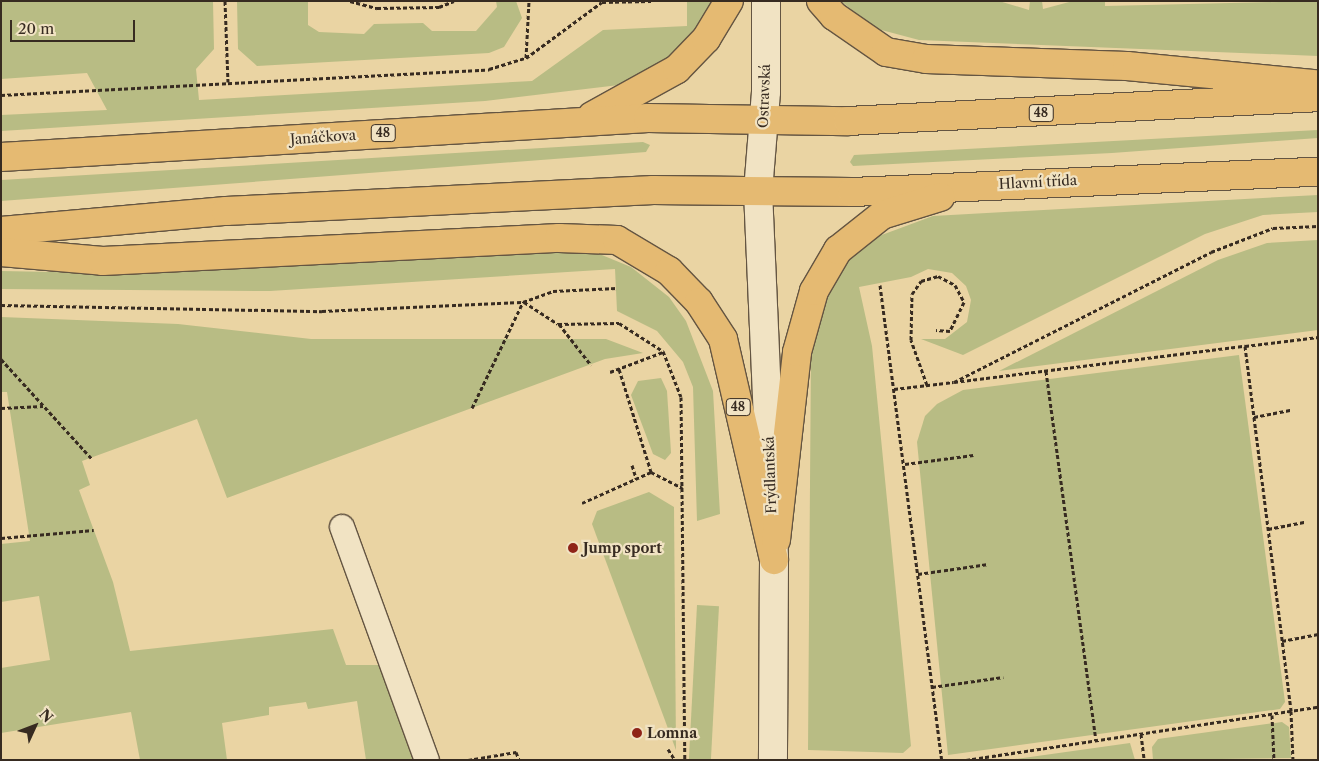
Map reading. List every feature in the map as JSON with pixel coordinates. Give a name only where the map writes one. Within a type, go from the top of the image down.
[{"type":"main road","name":"48","points":[[582,121],[677,69],[706,39],[729,1]]},
{"type":"main road","points":[[821,1],[834,16],[886,52],[926,59],[1127,66],[1318,84]]},
{"type":"main road","name":"48","points":[[764,119],[848,121],[1318,97]]},
{"type":"main road","name":"Janáčkova","points":[[1,157],[582,121],[764,119]]},
{"type":"main road","name":"Hlavní třída","points":[[758,191],[852,192],[1318,172]]},
{"type":"main road","points":[[774,560],[797,352],[814,291],[838,250],[882,215],[982,185]]},
{"type":"main road","points":[[1,231],[226,211],[652,190],[758,191]]},
{"type":"main road","name":"48","points":[[1,252],[103,261],[559,238],[617,240],[669,271],[699,302],[723,339],[774,560]]},
{"type":"street","name":"Ostravská","points":[[758,191],[764,119],[766,1]]},
{"type":"street","name":"Frýdlantská","points":[[758,191],[774,560],[773,760]]},
{"type":"lane","points":[[342,527],[427,760]]},
{"type":"path","points":[[224,1],[228,82]]},
{"type":"path","points":[[350,1],[377,8],[439,7],[454,1]]},
{"type":"path","points":[[526,58],[529,1]]},
{"type":"path","points":[[1,95],[489,69],[526,58],[602,2],[650,1]]},
{"type":"path","points":[[954,382],[1211,252],[1273,228],[1318,226]]},
{"type":"path","points":[[927,385],[911,340],[912,294],[921,281],[938,276],[955,285],[964,302],[950,331],[936,330]]},
{"type":"path","points":[[880,285],[905,464],[942,760]]},
{"type":"path","points":[[1,305],[322,311],[523,302],[553,291],[617,288]]},
{"type":"path","points":[[523,302],[558,324],[591,365]]},
{"type":"path","points":[[472,408],[523,302]]},
{"type":"path","points":[[558,324],[619,323],[663,352],[681,397],[684,760]]},
{"type":"path","points":[[894,389],[1318,337]]},
{"type":"path","points":[[1245,346],[1291,711],[1293,760]]},
{"type":"path","points":[[610,372],[663,352]]},
{"type":"path","points":[[1,359],[91,458]]},
{"type":"path","points":[[619,369],[651,472],[682,488]]},
{"type":"path","points":[[1046,371],[1096,741]]},
{"type":"path","points":[[1,408],[44,406]]},
{"type":"path","points":[[1254,417],[1290,410]]},
{"type":"path","points":[[905,464],[973,455]]},
{"type":"path","points":[[632,465],[636,478]]},
{"type":"path","points":[[582,503],[651,472]]},
{"type":"path","points":[[1268,529],[1305,522]]},
{"type":"path","points":[[1,538],[94,530]]},
{"type":"path","points":[[918,574],[988,564]]},
{"type":"path","points":[[1282,641],[1318,634]]},
{"type":"path","points":[[932,687],[1003,677]]},
{"type":"path","points":[[966,760],[1318,707]]},
{"type":"path","points":[[1272,714],[1274,760]]},
{"type":"path","points":[[1141,734],[1144,760]]},
{"type":"path","points":[[668,750],[676,760]]},
{"type":"path","points":[[468,760],[516,752],[519,760]]},
{"type":"green space","points":[[1,1],[213,1],[214,49],[196,69],[199,100],[532,81],[603,30],[687,26],[687,1],[713,1],[696,32],[665,62],[619,85],[485,101],[1,131],[1,115],[107,110],[87,73],[1,79]]},
{"type":"green space","points":[[237,1],[308,1],[308,25],[319,32],[364,34],[374,24],[423,23],[432,31],[476,31],[497,7],[496,1],[516,1],[522,18],[504,47],[489,53],[257,66],[238,49]]},
{"type":"green space","points":[[841,1],[999,1],[1029,10],[1030,1],[1042,1],[1043,9],[1073,1],[1105,2],[1105,6],[1318,1],[1318,56],[919,40],[874,28]]},
{"type":"green space","points":[[1318,130],[1318,138],[1112,153],[853,166],[850,162],[854,155]]},
{"type":"green space","points":[[643,142],[650,145],[646,152],[1,201],[1,180]]},
{"type":"green space","points":[[1318,195],[1318,212],[1263,215],[1205,234],[963,355],[921,339],[945,339],[967,322],[971,300],[966,286],[952,273],[928,269],[911,277],[859,287],[872,346],[911,746],[903,753],[808,750],[811,352],[830,289],[849,257],[879,236],[933,216]]},
{"type":"green space","points":[[1318,240],[1318,330],[999,371],[1218,260],[1267,243]]},
{"type":"green space","points":[[558,248],[597,253],[631,267],[669,297],[686,321],[713,391],[720,514],[697,521],[693,387],[683,362],[657,331],[617,311],[615,269],[270,291],[1,289],[1,271],[104,273]]},
{"type":"green space","points":[[1,317],[178,324],[311,339],[606,339],[643,353],[605,359],[227,498],[197,419],[82,461],[90,485],[79,490],[113,582],[130,651],[333,629],[346,665],[381,665],[415,760],[366,760],[357,701],[308,709],[306,702],[269,707],[269,715],[222,723],[227,760],[140,760],[131,712],[1,733],[1,668],[50,660],[39,596],[1,602],[1,544],[30,541],[7,392],[1,392]]},
{"type":"green space","points":[[1239,355],[1285,702],[1280,709],[948,755],[917,442],[925,416],[937,404],[963,390]]},
{"type":"green space","points":[[661,378],[667,391],[671,453],[665,460],[653,454],[631,395],[638,381]]},
{"type":"green space","points":[[649,492],[674,507],[676,750],[592,524],[597,511]]},
{"type":"green space","points":[[697,605],[719,606],[711,760],[689,760]]},
{"type":"green space","points":[[1282,722],[1289,727],[1291,758],[1153,760],[1152,747],[1158,739]]},
{"type":"green space","points":[[1130,743],[1135,760],[1008,760]]},
{"type":"place","name":"Jump sport","points":[[573,548]]},
{"type":"place","name":"Lomna","points":[[637,733]]}]
